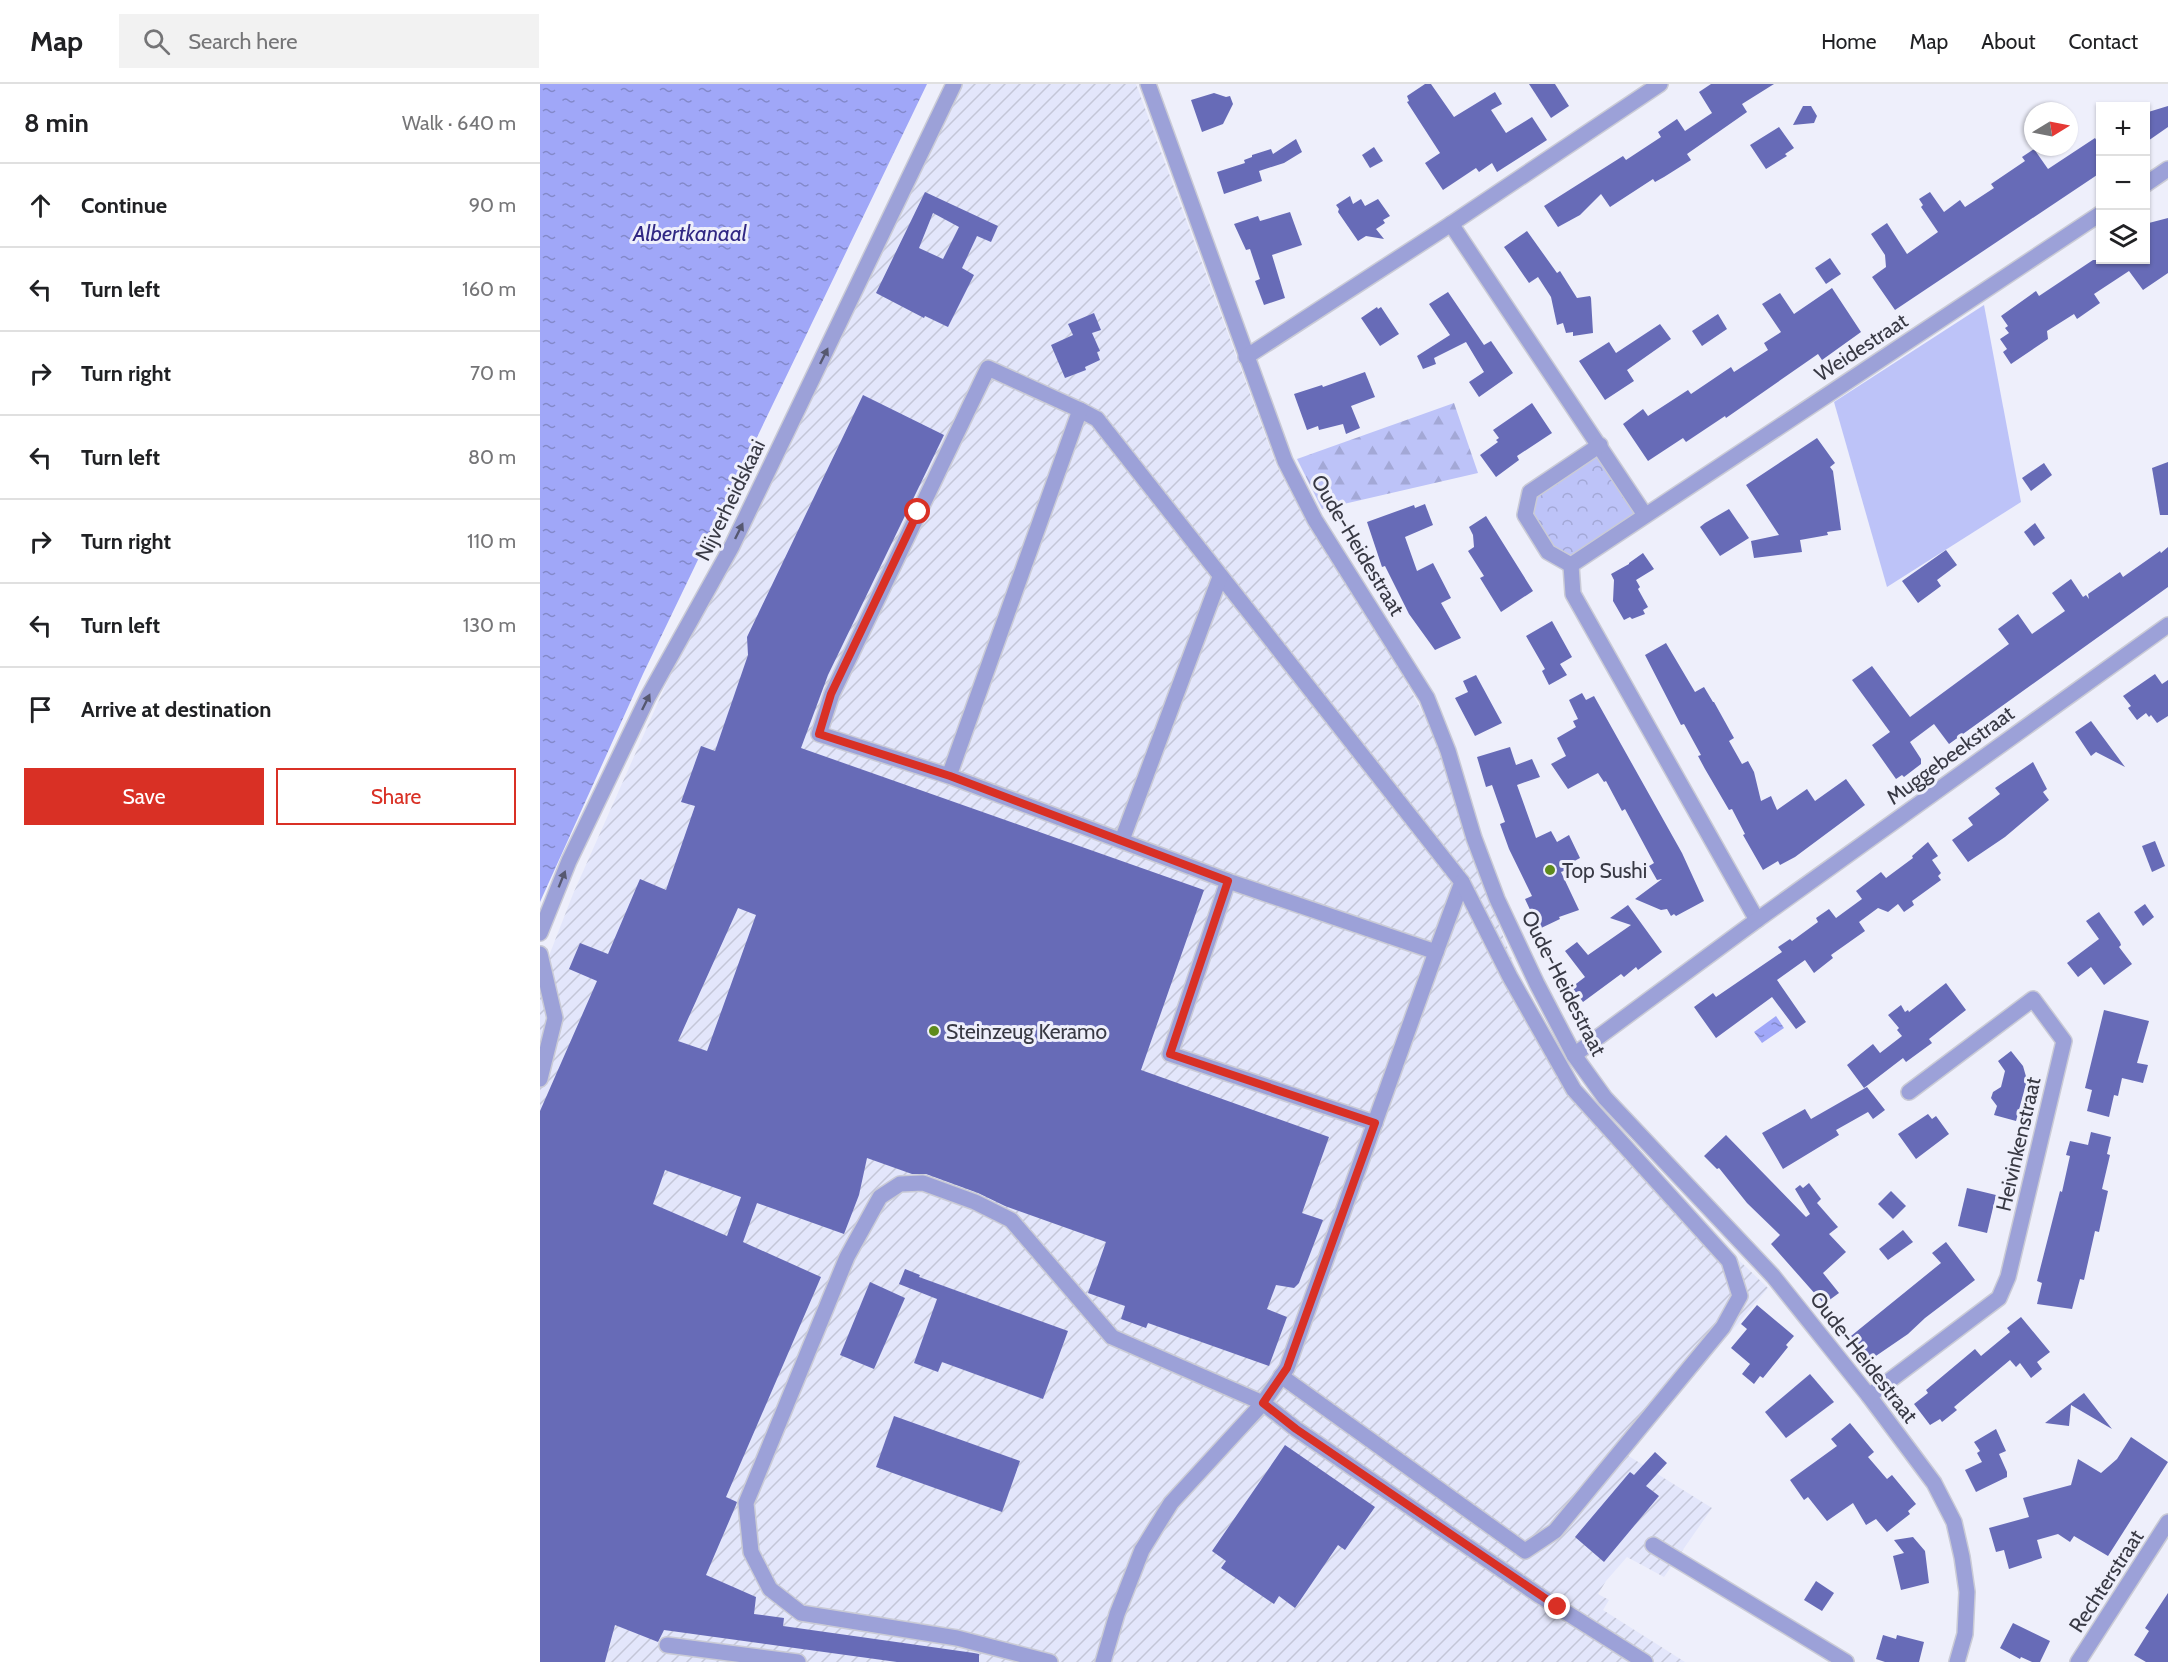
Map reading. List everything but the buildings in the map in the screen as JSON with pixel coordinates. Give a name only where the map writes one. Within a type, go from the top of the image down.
[{"type":"street","name":"Nijverheidskaai","points":[[540,933],[569,861],[648,697],[732,546],[954,84]]},
{"type":"street","name":"Oude-Heidestraat","points":[[1148,84],[1285,460],[1315,520],[1427,698],[1449,751],[1474,838],[1497,898],[1537,984],[1574,1054],[1605,1098],[1640,1138],[1773,1276],[1869,1395],[1934,1483],[1954,1522],[1967,1592],[1965,1634],[1957,1662]]},
{"type":"street","points":[[1246,357],[1451,224],[1660,84]]},
{"type":"street","points":[[2150,181],[2168,169]]},
{"type":"street","name":"Weidestraat","points":[[1571,566],[2096,217]]},
{"type":"street","points":[[1451,224],[1645,515]]},
{"type":"street","points":[[1281,1376],[1526,1551],[1555,1531],[1723,1327],[1740,1296],[1729,1262],[1574,1090],[1510,977],[1462,882],[1097,419],[988,368],[831,694],[819,734],[950,776],[1228,881],[1436,952]]},
{"type":"street","points":[[950,776],[1080,410]]},
{"type":"street","points":[[1600,445],[1530,492],[1525,515],[1548,552],[1571,566],[1573,594],[1757,920]]},
{"type":"street","points":[[1122,840],[1221,577]]},
{"type":"street","name":"Muggebeekstraat","points":[[1574,1054],[2168,625]]},
{"type":"street","points":[[1228,881],[1170,1054],[1375,1123]]},
{"type":"street","points":[[1102,1662],[1117,1614],[1142,1550],[1171,1503],[1263,1403],[1287,1368],[1462,882]]},
{"type":"street","points":[[540,954],[555,1018],[540,1079]]},
{"type":"street","name":"Heivinkenstraat","points":[[1869,1395],[1999,1298],[2008,1277],[2064,1041],[2033,999],[1909,1092]]},
{"type":"street","points":[[1050,1662],[957,1638],[801,1613],[770,1589],[751,1552],[746,1503],[847,1257],[880,1197],[900,1184],[924,1183],[975,1202],[1011,1220],[1112,1337],[1263,1403],[1296,1429],[1540,1596],[1646,1662]]},
{"type":"street","name":"Rechterstraat","points":[[2078,1662],[2168,1522]]},
{"type":"street","points":[[1653,1545],[1846,1662]]},
{"type":"street","points":[[667,1645],[765,1660],[798,1662]]},
{"type":"shaded area","points":[[947,84],[1136,84],[1276,464],[1307,523],[1398,667],[1430,726],[1493,910],[1518,975],[1564,1066],[1652,1177],[1768,1288],[1627,1455],[1712,1508],[1664,1577],[1627,1557],[1598,1594],[1609,1600],[1603,1610],[1685,1662],[540,1662],[540,979],[573,894],[672,671]]},
{"type":"green space","points":[[1984,305],[2021,502],[1887,587],[1834,402]]},
{"type":"green space","points":[[1454,403],[1478,473],[1322,509],[1297,459]]},
{"type":"green space","points":[[1600,445],[1645,515],[1571,565],[1548,552],[1525,515],[1530,492]]},
{"type":"water","name":"Albertkanaal","points":[[540,84],[927,84],[643,674],[540,902]]},
{"type":"water","points":[[1776,1016],[1784,1028],[1762,1043],[1754,1032]]},
{"type":"place","name":"Top Sushi","points":[[1550,870]]},
{"type":"place","name":"Steinzeug Keramo","points":[[934,1031]]},
{"type":"route","points":[[918,512],[831,694],[819,734],[950,776],[1228,881],[1170,1054],[1375,1123],[1287,1368],[1263,1403],[1296,1429],[1558,1607]]}]
